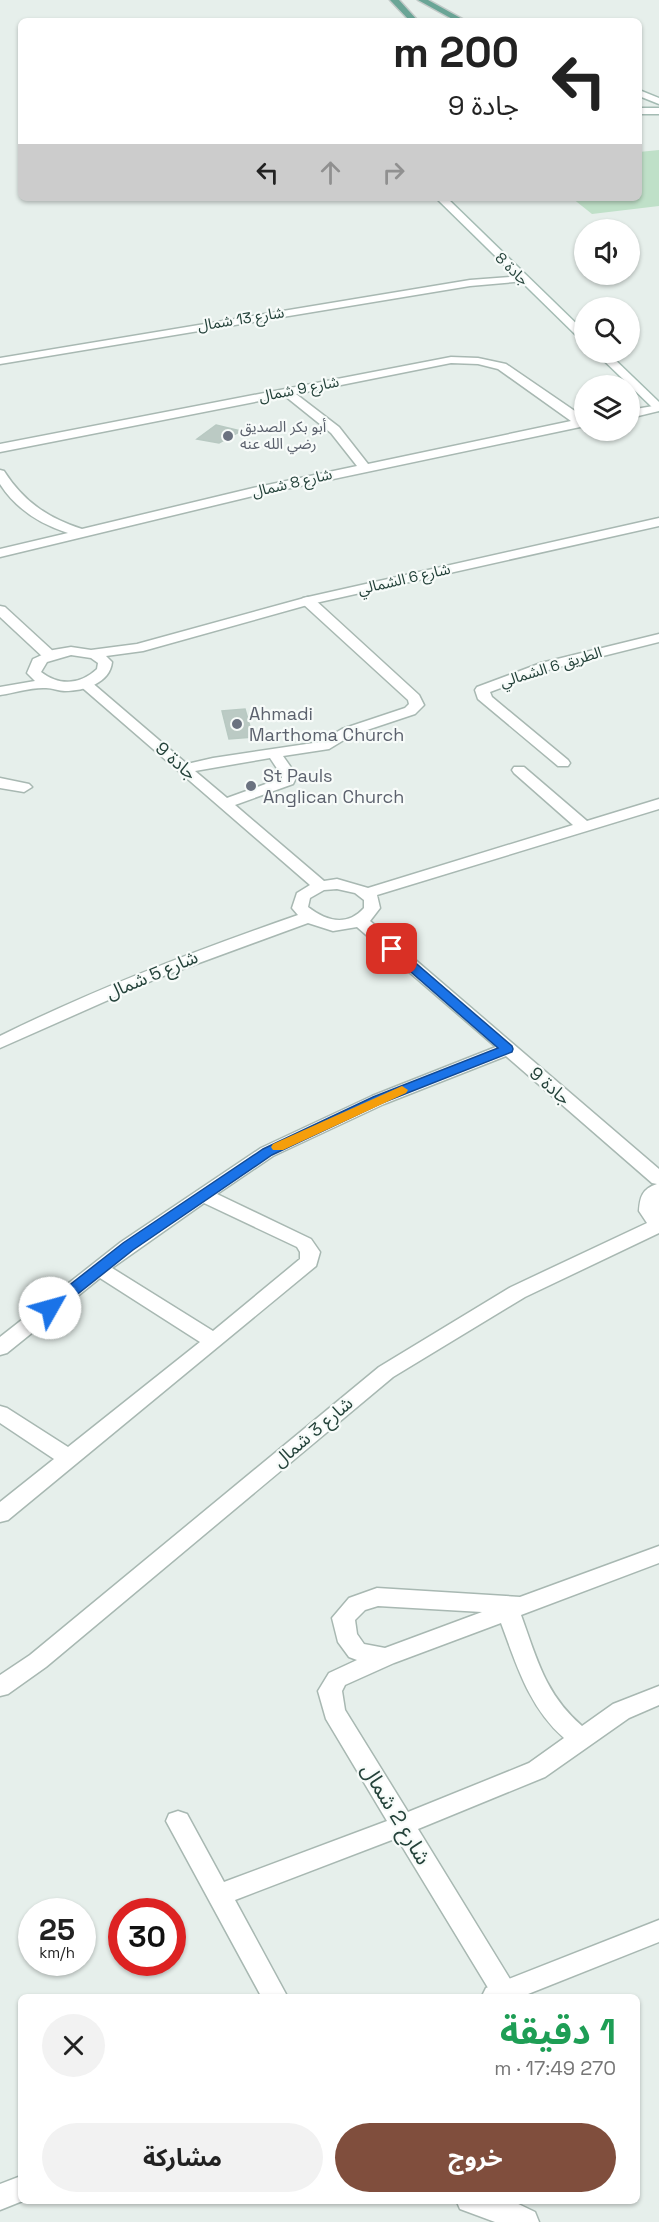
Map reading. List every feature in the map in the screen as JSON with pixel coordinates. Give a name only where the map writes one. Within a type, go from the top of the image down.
[{"type":"main road","points":[[394,0],[412,18]]},
{"type":"main road","points":[[422,0],[456,18]]},
{"type":"street","points":[[642,94],[659,101]]},
{"type":"street","points":[[642,111],[659,111]]},
{"type":"street","name":"جادة 8","points":[[444,201],[574,328]]},
{"type":"street","name":"شارع 13 شمال","points":[[0,361],[150,334],[520,276]]},
{"type":"street","name":"شارع 9 شمال","points":[[0,448],[451,360],[478,361],[502,366],[574,416]]},
{"type":"street","points":[[612,363],[659,408]]},
{"type":"street","points":[[286,391],[335,430],[364,467]]},
{"type":"street","points":[[640,412],[659,408]]},
{"type":"street","name":"شارع 8 شمال","points":[[0,554],[364,467],[574,424]]},
{"type":"street","points":[[0,474],[21,504],[57,526],[82,533]]},
{"type":"street","name":"شارع 6 الشمالي","points":[[49,655],[71,651],[93,654],[152,645],[308,601],[659,522]]},
{"type":"street","points":[[185,769],[213,762],[324,746],[347,732],[410,711],[417,705],[414,698],[308,601]]},
{"type":"street","points":[[0,610],[49,655],[19,679],[0,690]]},
{"type":"street","name":"الطريق 6 الشمالي","points":[[563,763],[485,699],[482,690],[496,683],[580,657],[659,638]]},
{"type":"street","name":"شارع 6 الشمالي","points":[[85,684],[103,675],[106,669],[152,645]]},
{"type":"street","points":[[93,654],[105,663],[106,669]]},
{"type":"street","points":[[34,666],[34,673],[47,683]]},
{"type":"street","points":[[0,690],[47,683],[72,686],[85,684]]},
{"type":"street","name":"جادة 9","points":[[85,684],[320,886]]},
{"type":"street","points":[[225,804],[288,781],[290,776],[274,754]]},
{"type":"street","points":[[519,770],[583,826]]},
{"type":"street","points":[[0,783],[24,787]]},
{"type":"street","points":[[368,893],[659,804]]},
{"type":"street","points":[[350,885],[368,893],[374,902],[373,909],[369,916],[360,921],[334,925],[317,922],[308,917],[300,908],[300,901],[310,890],[320,886],[350,885]]},
{"type":"street","name":"شارع 5 شمال","points":[[0,1043],[33,1026],[194,957],[308,917]]},
{"type":"street","name":"جادة 9","points":[[360,921],[659,1179]]},
{"type":"street","points":[[0,1348],[128,1246],[267,1152],[378,1100],[507,1049]]},
{"type":"street","points":[[659,1190],[650,1196],[648,1211],[659,1226]]},
{"type":"street","points":[[0,1514],[306,1265],[310,1252],[304,1243],[203,1195]]},
{"type":"street","name":"شارع 3 شمال","points":[[0,1687],[38,1661],[386,1372],[518,1292],[659,1226]]},
{"type":"street","points":[[99,1269],[214,1341]]},
{"type":"street","points":[[0,1413],[69,1458]]},
{"type":"street","name":"شارع 2 شمال","points":[[499,1994],[403,1825],[334,1712],[330,1691],[337,1679],[386,1657],[659,1554]]},
{"type":"street","name":"شارع 2 شمال","points":[[386,1657],[357,1651],[346,1636],[343,1618],[357,1604],[377,1597],[517,1608]]},
{"type":"street","points":[[517,1608],[538,1691],[558,1719],[581,1739]]},
{"type":"street","points":[[219,1895],[403,1825],[537,1770],[621,1711],[659,1695]]},
{"type":"street","points":[[178,1821],[273,1994]]},
{"type":"street","points":[[499,1994],[659,1931]]},
{"type":"street","points":[[0,2198],[18,2190]]},
{"type":"street","points":[[481,2204],[525,2222]]},
{"type":"green space","points":[[659,150],[659,206],[592,214],[576,201],[642,201],[642,152]]},
{"type":"building","points":[[216,425],[241,431],[219,443],[197,439]]},
{"type":"building","name":"Ahmadi Marthoma Church","points":[[245,709],[253,737],[229,739],[222,711]]},
{"type":"slow traffic","points":[[278,1147],[402,1090]]},
{"type":"place","name":"أبو بكر الصديق رضي الله عنه","points":[[228,436]]},
{"type":"place","name":"Ahmadi Marthoma Church","points":[[237,724]]},
{"type":"place","name":"St Pauls Anglican Church","points":[[251,786]]},
{"type":"route","points":[[50,1308],[128,1246],[267,1152],[378,1100],[507,1049],[392,949]]}]
